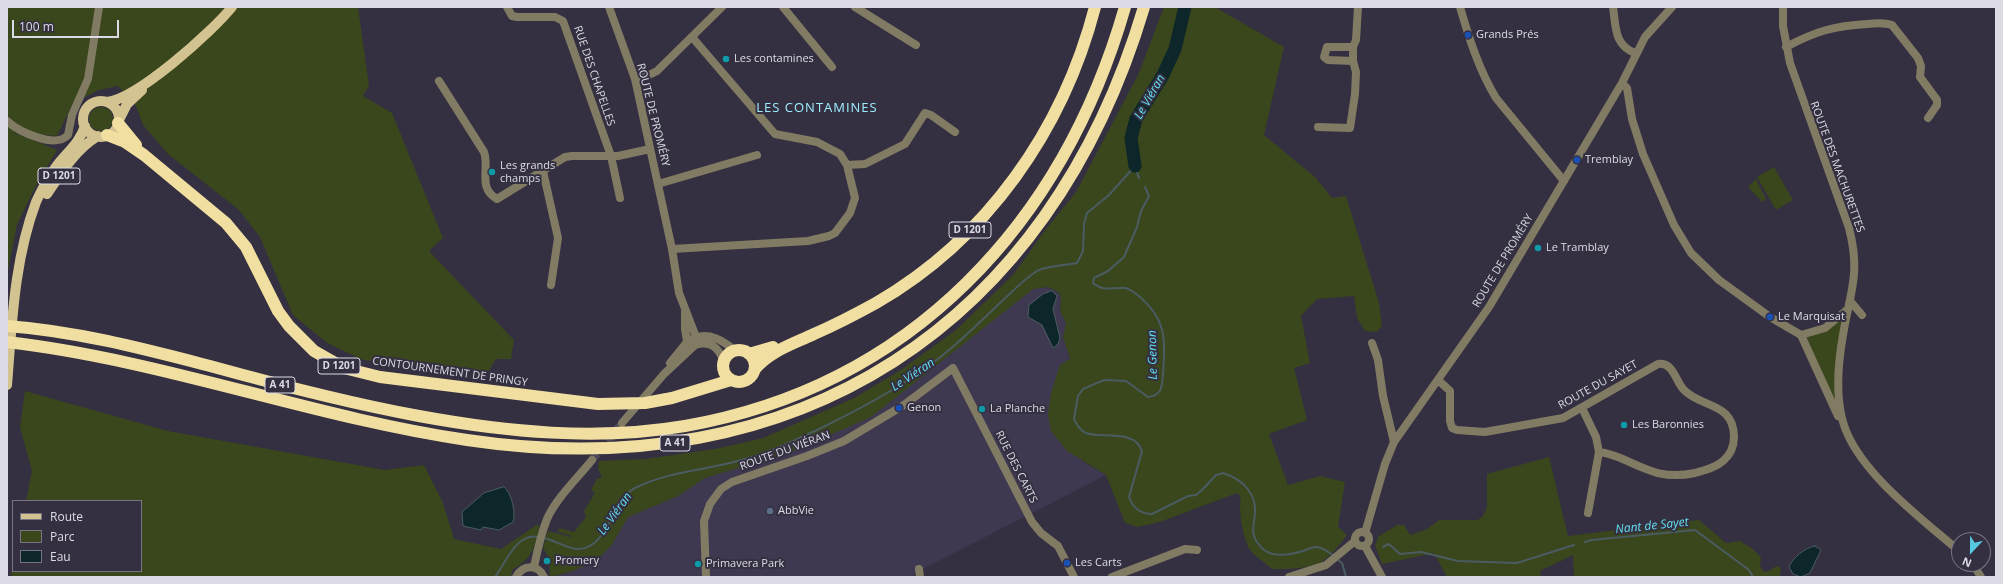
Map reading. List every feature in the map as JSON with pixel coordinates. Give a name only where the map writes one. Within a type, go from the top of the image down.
[{"type":"highway","name":"D 1201","points":[[736,351],[749,354],[765,350],[831,320],[880,293],[927,261],[969,223],[1013,171],[1043,124],[1068,72],[1089,7]]},
{"type":"highway","name":"CONTOURNEMENT DE PRINGY","points":[[103,136],[124,142],[144,155],[226,223],[246,248],[278,311],[289,326],[307,345],[332,362],[354,371],[380,377],[577,402],[629,405],[645,404],[731,380],[740,382],[746,380],[770,355],[850,317],[900,287],[934,263],[977,223],[1016,176],[1050,124],[1077,64],[1095,7]]},
{"type":"highway","name":"A 41","points":[[7,326],[91,338],[382,409],[448,421],[508,429],[578,433],[624,432],[682,426],[738,414],[809,388],[866,360],[894,343],[933,313],[983,267],[1026,216],[1054,174],[1072,141],[1097,87],[1125,7]]},
{"type":"highway","name":"A 41","points":[[7,342],[62,349],[118,359],[387,426],[511,446],[573,449],[636,447],[704,438],[752,426],[809,406],[836,394],[887,366],[941,328],[979,294],[999,273],[1036,228],[1078,165],[1103,115],[1120,76],[1144,7]]},
{"type":"highway","name":"CONTOURNEMENT DE PRINGY","points":[[119,121],[144,155]]},
{"type":"highway","name":"CONTOURNEMENT DE PRINGY","points":[[681,395],[712,377],[723,364],[728,355],[736,351]]},
{"type":"highway","points":[[749,354],[753,360],[755,369]]},
{"type":"highway","points":[[723,364],[725,374],[731,380]]},
{"type":"main road","points":[[160,72],[127,104],[114,131],[103,136],[88,131],[85,126],[84,114],[90,104],[122,98],[160,72],[206,35],[232,7]]},
{"type":"main road","points":[[107,102],[116,109],[119,121]]},
{"type":"main road","name":"D 1201","points":[[7,385],[21,256],[36,203],[55,168],[78,140],[85,126]]},
{"type":"main road","name":"D 1201","points":[[30,224],[65,167],[87,143],[103,136]]},
{"type":"street","points":[[7,121],[22,131],[52,140],[61,140],[68,135],[72,116],[88,79],[99,7]]},
{"type":"street","name":"RUE DES CHAPELLES","points":[[507,7],[512,16],[555,17],[563,21],[611,156],[620,198]]},
{"type":"street","name":"ROUTE DE PROMÉRY","points":[[609,7],[635,79],[672,249],[679,293],[693,341]]},
{"type":"street","points":[[635,79],[647,76],[657,71],[722,7]]},
{"type":"street","points":[[783,7],[832,67]]},
{"type":"street","points":[[855,7],[916,45]]},
{"type":"street","points":[[1318,127],[1350,128],[1355,94],[1356,72],[1353,61],[1353,47],[1356,40],[1358,7]]},
{"type":"street","points":[[1460,7],[1470,44],[1487,84],[1496,98],[1564,181]]},
{"type":"street","points":[[1613,7],[1618,36],[1622,46],[1635,53]]},
{"type":"street","name":"ROUTE DE PROMÉRY","points":[[1365,533],[1384,464],[1394,442],[1489,307],[1622,83],[1635,53],[1649,31],[1672,7]]},
{"type":"street","name":"ROUTE DES MACHURETTES","points":[[1783,7],[1783,26],[1786,47],[1801,96],[1850,233],[1855,268],[1850,305],[1841,346],[1838,379],[1838,394],[1842,421],[1851,440],[1863,459],[1887,487],[1951,544]]},
{"type":"street","points":[[1786,47],[1803,38],[1833,27],[1876,23],[1892,24],[1918,58],[1921,66],[1920,77],[1937,100],[1937,105],[1928,118]]},
{"type":"street","points":[[672,249],[808,241],[829,236],[839,229],[854,206],[855,198],[847,165],[840,154],[817,142],[775,134],[692,36]]},
{"type":"street","points":[[1353,47],[1327,47],[1324,57],[1328,60],[1353,61]]},
{"type":"street","points":[[440,81],[484,152],[486,163],[485,183],[492,196],[497,199],[559,160],[572,156],[611,156],[650,149]]},
{"type":"street","points":[[1622,83],[1627,88],[1636,135],[1653,179],[1674,225],[1691,253],[1698,262],[1723,283],[1770,317],[1801,335],[1838,416],[1842,421]]},
{"type":"street","points":[[847,165],[865,164],[905,144],[925,113],[931,114],[955,132]]},
{"type":"street","name":"ROUTE DE PROMÉRY","points":[[658,184],[757,155]]},
{"type":"street","points":[[543,171],[558,238],[551,285]]},
{"type":"street","points":[[1801,335],[1825,328],[1850,305],[1862,315]]},
{"type":"street","points":[[622,423],[693,341],[708,336],[715,338],[736,351]]},
{"type":"street","points":[[693,341],[713,345],[718,350],[723,364]]},
{"type":"street","points":[[1372,343],[1378,360],[1383,396],[1394,442]]},
{"type":"street","name":"ROUTE DU SAYET","points":[[1438,380],[1450,391],[1450,423],[1452,428],[1457,430],[1485,432],[1566,417],[1658,364],[1665,364],[1670,367],[1687,392],[1715,406],[1730,420],[1734,439],[1728,457],[1713,468],[1683,475],[1667,476],[1650,472],[1609,453],[1599,452]]},
{"type":"street","name":"RUE DES CARTS","points":[[953,368],[1032,522],[1039,531],[1058,546],[1074,577]]},
{"type":"street","name":"ROUTE DU VIÉRAN","points":[[706,577],[704,521],[710,504],[721,489],[732,482],[807,456],[844,441],[904,405],[953,368]]},
{"type":"street","points":[[1582,408],[1596,437],[1599,452],[1588,513]]},
{"type":"street","points":[[534,567],[547,520],[557,503],[592,460]]},
{"type":"street","points":[[1288,577],[1326,565],[1355,541],[1355,537],[1358,533],[1365,533],[1369,538],[1368,543],[1365,546]]},
{"type":"street","points":[[1355,541],[1359,545],[1365,546]]},
{"type":"street","points":[[1365,546],[1382,577]]},
{"type":"street","points":[[1112,577],[1185,549],[1197,550]]},
{"type":"street","points":[[514,577],[524,568],[534,567],[542,572],[544,577]]},
{"type":"shaded area","points":[[1048,287],[1058,292],[1061,297],[1060,311],[1066,323],[1063,337],[1070,359],[1083,462],[1106,475],[915,573],[913,577],[552,577],[573,571],[611,546],[628,517],[678,496],[705,478],[794,451],[1033,289]]},
{"type":"green space","points":[[7,7],[358,7],[369,86],[363,96],[392,113],[443,238],[429,251],[514,340],[511,359],[496,359],[488,372],[363,360],[327,343],[293,315],[260,237],[239,210],[168,154],[143,125],[136,106],[118,86],[99,90],[73,103],[57,136],[13,132],[57,150],[38,182],[17,224],[7,276]]},
{"type":"green space","points":[[1164,7],[1215,7],[1284,47],[1264,135],[1315,177],[1332,198],[1346,196],[1379,303],[1382,326],[1377,332],[1365,331],[1357,318],[1354,296],[1317,299],[1301,316],[1310,363],[1294,368],[1307,420],[1269,434],[1288,485],[1320,476],[1345,482],[1338,527],[1347,535],[1328,557],[1311,566],[1272,569],[1253,554],[1248,546],[1242,525],[1240,510],[1241,497],[1237,493],[1160,522],[1138,527],[1125,523],[1106,475],[1067,451],[1051,431],[1048,414],[1051,393],[1060,365],[1070,359],[1063,337],[1066,323],[1060,311],[1061,297],[1058,292],[1048,287],[1033,289],[871,417],[794,451],[705,478],[678,496],[628,517],[611,546],[596,561],[573,571],[550,577],[549,558],[543,548],[548,531],[571,537],[572,536],[558,532],[559,528],[574,532],[586,517],[584,511],[595,493],[591,490],[597,479],[602,477],[598,469],[599,461],[645,459],[715,449],[763,438],[854,398],[901,370],[956,330],[1013,275],[1046,229],[1076,192],[1138,75]]},
{"type":"green space","points":[[101,107],[106,108],[112,114],[112,124],[106,130],[101,131],[96,130],[90,124],[89,119],[90,114],[96,108]]},
{"type":"green space","points":[[1774,167],[1793,200],[1776,210],[1757,177]]},
{"type":"green space","points":[[1756,179],[1766,199],[1762,202],[1748,187]]},
{"type":"green space","points":[[1842,318],[1837,406],[1807,339],[1808,337]]},
{"type":"green space","points":[[25,391],[168,431],[385,470],[424,465],[443,503],[454,539],[501,549],[538,524],[539,531],[531,553],[522,563],[512,570],[511,577],[11,577],[12,572],[142,572],[142,500],[26,500],[32,471],[20,427]]},
{"type":"green space","points":[[1549,457],[1568,536],[1699,520],[1726,543],[1740,541],[1753,549],[1761,558],[1760,565],[1763,571],[1767,572],[1777,566],[1781,568],[1780,576],[1574,577],[1573,555],[1540,571],[1541,577],[1447,577],[1434,553],[1382,564],[1375,545],[1379,536],[1397,525],[1404,525],[1410,535],[1427,529],[1439,520],[1478,520],[1483,516],[1487,507],[1487,474]]},
{"type":"water","points":[[1052,291],[1057,296],[1053,309],[1060,338],[1058,344],[1053,348],[1042,325],[1028,317],[1029,305],[1043,294]]},
{"type":"water","points":[[504,487],[507,490],[513,504],[513,522],[499,530],[483,527],[481,530],[463,526],[462,512],[484,493]]},
{"type":"water","points":[[1815,546],[1821,550],[1810,573],[1801,577],[1793,574],[1789,567],[1793,560],[1804,551]]},
{"type":"waterway","name":"Le Viéran","points":[[1135,166],[1131,138],[1136,119],[1163,75],[1175,49],[1185,7]]},
{"type":"waterway","name":"Le Genon","points":[[1135,166],[1139,178]]},
{"type":"waterway","name":"Le Viéran","points":[[544,538],[575,549],[589,547],[597,541],[604,532],[621,502],[627,494],[635,488],[648,482],[675,474],[731,463],[772,450],[847,415],[909,380],[954,346],[1032,274],[1045,268],[1077,263],[1083,251],[1084,224],[1087,213],[1109,195],[1135,166]]},
{"type":"waterway","name":"Le Genon","points":[[1145,187],[1149,196],[1141,211],[1137,227],[1124,257],[1108,271],[1094,278],[1093,283],[1104,288],[1129,289],[1140,297],[1156,315],[1163,333],[1164,342],[1162,387],[1159,392],[1148,397],[1126,381],[1104,380],[1083,389],[1078,396],[1074,419],[1080,429],[1086,433],[1092,435],[1124,437],[1132,439],[1138,444],[1142,451],[1129,497],[1135,507],[1141,512],[1152,514],[1188,496],[1196,495],[1216,475],[1223,473],[1240,481],[1251,495],[1255,507],[1253,529],[1255,539],[1264,550],[1279,555],[1290,554],[1313,547],[1318,547],[1334,556]]},
{"type":"waterway","name":"Nant de Sayet","points":[[1585,542],[1592,540],[1695,530],[1749,570],[1753,577]]},
{"type":"waterway","name":"Le Viéran","points":[[495,577],[512,550],[518,544],[524,539],[539,537]]},
{"type":"waterway","name":"Nant de Sayet","points":[[1383,547],[1389,544],[1400,554],[1421,552],[1458,561],[1517,563],[1574,545]]},
{"type":"waterway","name":"Le Genon","points":[[1337,559],[1342,563],[1346,577]]},
{"type":"tunnel","points":[[592,460],[622,423]]},
{"type":"place","name":"Grands Prés","points":[[1468,35]]},
{"type":"place","name":"Les contamines","points":[[726,59]]},
{"type":"place","name":"Tremblay","points":[[1577,160]]},
{"type":"place","name":"Les grands champs","points":[[492,172]]},
{"type":"place","name":"Le Tramblay","points":[[1538,248]]},
{"type":"place","name":"Le Marquisat","points":[[1770,317]]},
{"type":"place","name":"Genon","points":[[899,408]]},
{"type":"place","name":"La Planche","points":[[982,409]]},
{"type":"place","name":"Les Baronnies","points":[[1624,425]]},
{"type":"place","name":"AbbVie","points":[[770,511]]},
{"type":"place","name":"Promery","points":[[547,561]]},
{"type":"place","name":"Les Carts","points":[[1067,563]]},
{"type":"place","name":"Primavera Park","points":[[698,564]]},
{"type":"district","name":"LES CONTAMINES","points":[[817,108]]}]
